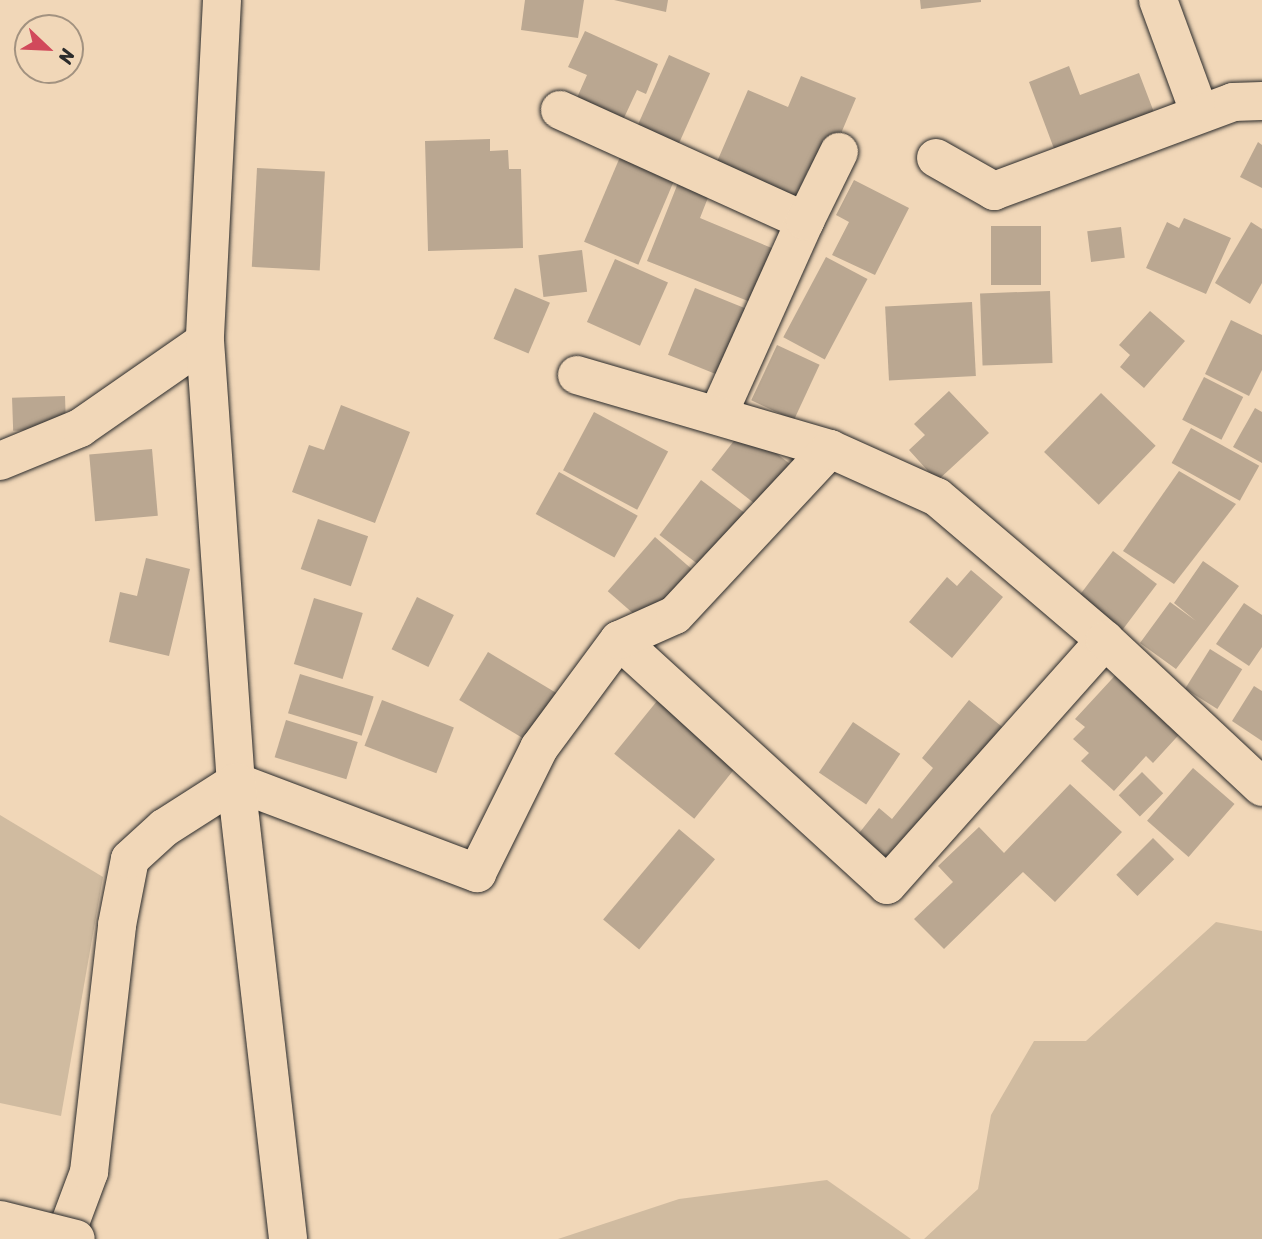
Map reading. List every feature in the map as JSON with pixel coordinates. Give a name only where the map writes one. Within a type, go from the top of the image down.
[{"type":"main road","points":[[222,0],[205,341],[236,782],[288,1239]]},
{"type":"main road","points":[[1158,0],[1200,114]]},
{"type":"main road","points":[[936,158],[994,191],[1200,114],[1262,101]]},
{"type":"main road","points":[[560,110],[805,221]]},
{"type":"main road","points":[[718,415],[839,152]]},
{"type":"main road","points":[[0,461],[80,428],[205,341]]},
{"type":"main road","points":[[577,375],[830,449],[937,497],[1105,640],[1262,787]]},
{"type":"main road","points":[[236,782],[477,873],[539,748],[619,640],[675,615],[830,449]]},
{"type":"main road","points":[[619,640],[887,885],[1105,640]]},
{"type":"main road","points":[[64,1239],[89,1172],[130,859],[164,828],[236,782]]},
{"type":"main road","points":[[0,1220],[76,1239]]},
{"type":"shaded area","points":[[0,815],[103,877],[61,1116],[0,1103]]},
{"type":"shaded area","points":[[1216,922],[1262,931],[1262,1239],[924,1239],[978,1189],[991,1115],[1034,1041],[1086,1041]]},
{"type":"shaded area","points":[[827,1180],[911,1239],[558,1239],[679,1199]]},
{"type":"building","points":[[525,0],[584,0],[578,38],[521,30]]},
{"type":"building","points":[[614,0],[668,0],[666,12]]},
{"type":"building","points":[[920,0],[981,0],[981,2],[921,9]]},
{"type":"building","points":[[585,31],[658,64],[646,94],[637,90],[623,120],[576,100],[587,75],[568,67]]},
{"type":"building","points":[[669,55],[710,73],[679,144],[638,125]]},
{"type":"building","points":[[1069,66],[1080,95],[1139,73],[1155,115],[1056,154],[1029,82]]},
{"type":"building","points":[[801,76],[856,98],[823,176],[808,170],[796,197],[716,164],[748,90],[788,107]]},
{"type":"building","points":[[490,139],[490,151],[508,150],[509,169],[521,169],[523,248],[428,251],[425,141]]},
{"type":"building","points":[[1258,142],[1262,145],[1262,188],[1240,177]]},
{"type":"building","points":[[620,157],[674,180],[638,265],[584,242]]},
{"type":"building","points":[[257,168],[325,172],[320,270],[252,267]]},
{"type":"building","points":[[854,180],[909,208],[875,275],[832,255],[849,222],[836,215]]},
{"type":"building","points":[[678,183],[709,195],[700,218],[774,249],[753,303],[647,261]]},
{"type":"building","points":[[1184,218],[1231,238],[1206,294],[1146,268],[1167,222],[1179,228]]},
{"type":"building","points":[[1251,222],[1262,229],[1262,283],[1250,304],[1215,283]]},
{"type":"building","points":[[991,226],[1041,226],[1041,285],[991,285]]},
{"type":"building","points":[[1121,227],[1125,258],[1091,262],[1087,231]]},
{"type":"building","points":[[582,250],[587,292],[543,297],[538,255]]},
{"type":"building","points":[[826,257],[867,279],[825,359],[783,337]]},
{"type":"building","points":[[615,259],[668,283],[640,346],[587,322]]},
{"type":"building","points":[[515,288],[550,303],[528,353],[494,339]]},
{"type":"building","points":[[695,288],[747,309],[720,376],[668,355]]},
{"type":"building","points":[[1050,291],[1053,363],[983,365],[980,293]]},
{"type":"building","points":[[972,302],[976,376],[889,380],[885,307]]},
{"type":"building","points":[[1150,311],[1185,341],[1144,388],[1120,367],[1130,355],[1119,345]]},
{"type":"building","points":[[1231,320],[1262,335],[1262,370],[1249,396],[1205,374]]},
{"type":"building","points":[[777,345],[820,365],[794,420],[751,400]]},
{"type":"building","points":[[1204,377],[1243,397],[1221,440],[1182,420]]},
{"type":"building","points":[[949,391],[989,433],[937,481],[909,450],[925,435],[914,424]]},
{"type":"building","points":[[1101,393],[1156,446],[1099,505],[1044,452]]},
{"type":"building","points":[[65,396],[66,429],[13,431],[12,398]]},
{"type":"building","points":[[341,405],[410,432],[375,523],[292,492],[309,445],[324,450]]},
{"type":"building","points":[[1255,408],[1262,412],[1262,463],[1233,447]]},
{"type":"building","points":[[594,412],[668,451],[637,510],[563,470]]},
{"type":"building","points":[[744,428],[796,469],[763,510],[711,470]]},
{"type":"building","points":[[1191,428],[1259,466],[1240,501],[1172,463]]},
{"type":"building","points":[[152,449],[158,516],[95,521],[89,454]]},
{"type":"building","points":[[1179,471],[1236,504],[1174,584],[1123,551]]},
{"type":"building","points":[[559,472],[638,516],[614,558],[536,514]]},
{"type":"building","points":[[701,480],[751,517],[709,572],[659,535]]},
{"type":"building","points":[[318,519],[368,536],[351,586],[301,569]]},
{"type":"building","points":[[655,537],[692,569],[645,623],[608,591]]},
{"type":"building","points":[[1113,551],[1157,584],[1121,631],[1077,598]]},
{"type":"building","points":[[146,558],[190,569],[169,656],[109,642],[120,592],[137,596]]},
{"type":"building","points":[[1203,561],[1239,586],[1176,669],[1140,643],[1170,602],[1196,621],[1174,603]]},
{"type":"building","points":[[971,570],[1003,597],[952,658],[909,622],[947,577],[957,586]]},
{"type":"building","points":[[417,597],[454,615],[428,667],[392,649]]},
{"type":"building","points":[[314,598],[363,613],[343,679],[294,664]]},
{"type":"building","points":[[1244,603],[1262,615],[1262,647],[1249,666],[1216,644]]},
{"type":"building","points":[[1210,649],[1242,669],[1217,709],[1185,689]]},
{"type":"building","points":[[488,652],[566,699],[537,747],[459,700]]},
{"type":"building","points":[[1122,668],[1186,727],[1153,763],[1146,756],[1114,791],[1081,761],[1089,753],[1073,739],[1085,727],[1075,719]]},
{"type":"building","points":[[300,674],[374,697],[362,736],[288,713]]},
{"type":"building","points":[[1254,686],[1262,691],[1262,741],[1232,721]]},
{"type":"building","points":[[382,700],[454,728],[436,773],[364,746]]},
{"type":"building","points":[[969,700],[1006,730],[896,868],[856,837],[879,808],[892,819],[933,768],[922,758]]},
{"type":"building","points":[[657,701],[737,766],[694,819],[614,754]]},
{"type":"building","points":[[286,720],[358,742],[346,779],[275,757]]},
{"type":"building","points":[[853,722],[900,754],[866,804],[819,773]]},
{"type":"building","points":[[1193,768],[1235,804],[1189,857],[1147,821]]},
{"type":"building","points":[[1142,772],[1163,793],[1140,817],[1119,795]]},
{"type":"building","points":[[1070,784],[1122,832],[1055,902],[1023,872],[944,949],[914,919],[953,882],[938,866],[979,827],[1004,853]]},
{"type":"building","points":[[679,829],[715,859],[639,950],[603,919]]},
{"type":"building","points":[[1153,838],[1174,859],[1137,896],[1116,875]]}]
